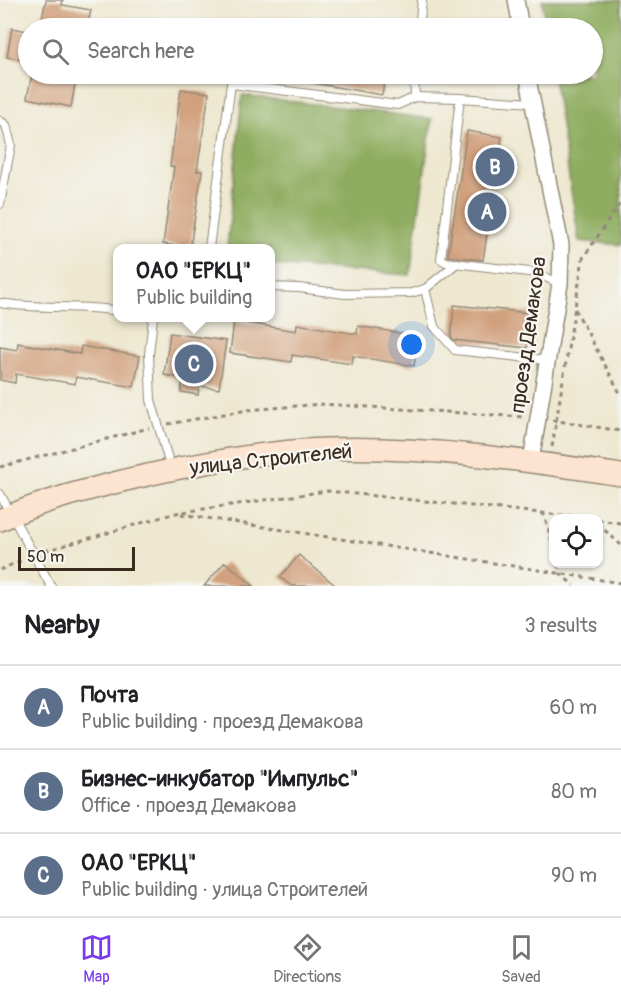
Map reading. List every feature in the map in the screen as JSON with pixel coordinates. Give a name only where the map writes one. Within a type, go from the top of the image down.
[{"type":"street","points":[[516,0],[519,18]]},
{"type":"street","name":"проезд Демакова","points":[[529,84],[561,245],[560,284],[531,461]]},
{"type":"street","name":"улица Строителей","points":[[6,517],[81,491],[171,470],[233,459],[326,449],[405,450],[531,461],[621,476]]},
{"type":"lane","points":[[420,18],[422,0]]},
{"type":"lane","points":[[210,244],[231,84],[398,105],[416,97],[532,103]]},
{"type":"lane","points":[[415,84],[416,97]]},
{"type":"lane","points":[[460,98],[441,259],[537,273],[560,284]]},
{"type":"lane","points":[[0,122],[6,125],[11,145],[0,204]]},
{"type":"lane","points":[[275,287],[345,294],[411,293],[425,289],[457,263]]},
{"type":"lane","points":[[425,289],[434,326],[454,350],[546,360]]},
{"type":"lane","points":[[0,303],[62,308],[90,306],[113,309]]},
{"type":"lane","points":[[153,322],[149,379],[158,426],[171,470]]},
{"type":"lane","points":[[0,495],[6,517],[35,554],[51,586]]},
{"type":"path","points":[[551,453],[582,258],[621,202]]},
{"type":"path","points":[[574,308],[621,394]]},
{"type":"path","points":[[0,467],[158,426],[247,410],[322,404],[538,418],[621,431]]},
{"type":"path","points":[[0,570],[35,554],[176,513],[327,491],[556,514]]},
{"type":"path","points":[[543,512],[549,532]]},
{"type":"path","points":[[176,513],[621,583]]},
{"type":"path","points":[[603,522],[621,523]]},
{"type":"path","points":[[603,527],[621,545]]},
{"type":"path","points":[[559,568],[561,574],[574,586]]},
{"type":"green space","points":[[542,0],[621,0],[621,245],[579,241],[555,84],[603,84],[603,18],[545,18]]},
{"type":"green space","points":[[242,95],[432,119],[410,275],[275,265],[275,244],[227,244]]},
{"type":"building","points":[[46,0],[63,0],[62,5],[91,10],[89,18],[42,18]]},
{"type":"building","points":[[12,28],[18,29],[18,59],[7,57]]},
{"type":"building","points":[[30,84],[75,84],[71,107],[27,98]]},
{"type":"building","points":[[319,84],[384,84],[382,95]]},
{"type":"building","points":[[181,89],[209,93],[197,171],[202,171],[191,244],[163,244],[174,167],[170,166]]},
{"type":"building","points":[[467,131],[502,137],[483,260],[448,256]]},
{"type":"building","points":[[454,305],[531,313],[527,348],[454,340],[451,337]]},
{"type":"building","points":[[234,322],[296,331],[297,324],[357,334],[358,326],[419,336],[414,366],[353,356],[352,364],[292,355],[291,362],[230,353]]},
{"type":"building","points":[[170,333],[226,341],[219,389],[199,386],[198,395],[181,392],[183,378],[164,375]]},
{"type":"building","points":[[18,343],[80,354],[81,346],[140,356],[134,387],[76,377],[75,384],[16,374],[15,383],[0,380],[0,347],[17,350]]},
{"type":"building","points":[[299,555],[336,586],[291,586],[280,577]]},
{"type":"building","points":[[225,562],[254,586],[204,586]]},
{"type":"place","name":"Бизнес-инкубатор \"Импульс\"","points":[[495,167]]},
{"type":"place","name":"Почта","points":[[487,212]]},
{"type":"place","name":"ОАО \"ЕРКЦ\"","points":[[194,364]]}]
